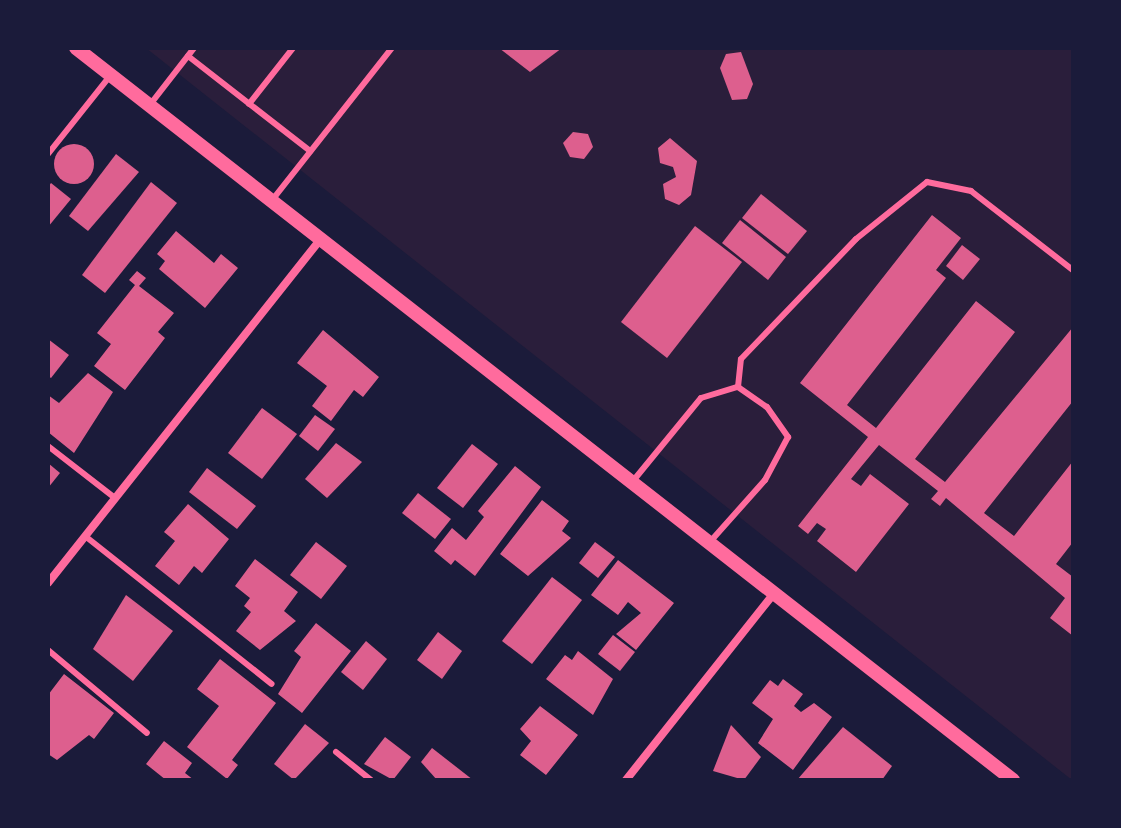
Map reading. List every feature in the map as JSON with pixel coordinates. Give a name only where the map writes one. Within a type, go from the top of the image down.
[{"type":"street","points":[[76,48],[272,201],[322,236],[771,597],[1013,780]]},
{"type":"street","points":[[50,577],[322,236]]},
{"type":"street","points":[[626,780],[771,597]]},
{"type":"lane","points":[[149,106],[194,48]]},
{"type":"lane","points":[[249,104],[293,48]]},
{"type":"lane","points":[[272,201],[392,48]]},
{"type":"lane","points":[[188,56],[310,151]]},
{"type":"lane","points":[[48,154],[110,76]]},
{"type":"lane","points":[[738,387],[741,359],[755,343],[856,239],[927,182],[971,191],[1073,270]]},
{"type":"lane","points":[[629,485],[701,398],[738,387]]},
{"type":"lane","points":[[706,546],[765,480],[788,437],[767,407],[738,387]]},
{"type":"lane","points":[[48,446],[115,498]]},
{"type":"lane","points":[[85,536],[272,684]]},
{"type":"lane","points":[[48,650],[147,733]]},
{"type":"lane","points":[[336,752],[371,780]]},
{"type":"shaded area","points":[[146,48],[1073,48],[1073,780],[1072,780]]},
{"type":"building","points":[[499,48],[562,48],[530,72]]},
{"type":"building","points":[[741,52],[753,84],[747,99],[732,100],[720,68],[726,54]]},
{"type":"building","points":[[573,132],[588,134],[593,147],[584,159],[570,157],[563,143]]},
{"type":"building","points":[[670,138],[697,161],[691,195],[679,205],[665,199],[663,184],[676,177],[673,167],[660,163],[658,148]]},
{"type":"building","points":[[74,144],[88,150],[94,164],[88,178],[74,184],[60,178],[54,164],[60,150]]},
{"type":"building","points":[[116,154],[139,172],[88,231],[69,216]]},
{"type":"building","points":[[151,182],[177,203],[105,293],[82,275]]},
{"type":"building","points":[[51,183],[71,199],[48,227],[48,187]]},
{"type":"building","points":[[761,194],[807,231],[788,254],[742,218]]},
{"type":"building","points":[[932,215],[961,238],[936,270],[946,278],[847,405],[876,428],[976,301],[1015,332],[915,459],[945,482],[1073,327],[1073,401],[984,513],[1014,536],[1073,461],[1073,542],[1056,564],[1073,577],[1073,636],[1050,618],[1065,598],[946,498],[940,506],[931,499],[938,491],[879,445],[851,479],[861,486],[870,474],[909,504],[856,572],[817,541],[826,529],[817,523],[808,534],[798,526],[868,437],[800,383]]},
{"type":"building","points":[[740,220],[786,257],[768,280],[722,243]]},
{"type":"building","points":[[695,226],[742,262],[667,358],[621,322]]},
{"type":"building","points":[[176,231],[214,263],[221,254],[238,268],[205,308],[159,269],[165,261],[157,254]]},
{"type":"building","points":[[962,245],[980,259],[963,280],[946,266]]},
{"type":"building","points":[[137,271],[146,278],[139,286],[174,313],[158,332],[165,338],[125,390],[94,366],[111,344],[97,333],[135,285],[129,280]]},
{"type":"building","points":[[323,330],[379,377],[363,397],[354,390],[331,421],[312,406],[327,386],[297,363]]},
{"type":"building","points":[[48,339],[69,355],[51,378],[48,376]]},
{"type":"building","points":[[88,373],[113,392],[74,453],[48,432],[48,395],[59,403]]},
{"type":"building","points":[[262,408],[297,434],[262,479],[228,453]]},
{"type":"building","points":[[315,415],[335,429],[318,451],[299,436]]},
{"type":"building","points":[[336,443],[362,462],[327,498],[305,479]]},
{"type":"building","points":[[472,444],[498,464],[463,508],[437,488]]},
{"type":"building","points":[[48,463],[60,473],[48,488]]},
{"type":"building","points":[[515,466],[541,487],[475,576],[455,560],[451,565],[434,551],[452,528],[466,540],[484,517],[478,511]]},
{"type":"building","points":[[207,468],[256,506],[237,529],[189,492]]},
{"type":"building","points":[[418,493],[451,519],[435,539],[402,513]]},
{"type":"building","points":[[542,500],[569,521],[562,531],[571,538],[528,576],[500,554]]},
{"type":"building","points":[[188,504],[229,539],[202,573],[194,566],[179,585],[155,566],[175,541],[164,532]]},
{"type":"building","points":[[316,542],[347,566],[321,599],[290,575]]},
{"type":"building","points":[[595,542],[615,557],[598,578],[579,563]]},
{"type":"building","points":[[255,559],[298,592],[284,611],[296,621],[260,650],[236,631],[251,612],[244,606],[250,598],[235,586]]},
{"type":"building","points":[[618,560],[674,603],[636,650],[616,634],[641,613],[628,602],[618,615],[591,595]]},
{"type":"building","points":[[552,577],[582,600],[532,664],[502,641]]},
{"type":"building","points":[[126,595],[173,631],[133,681],[93,649]]},
{"type":"building","points":[[316,623],[351,651],[302,713],[278,694],[301,657],[294,651]]},
{"type":"building","points":[[438,632],[462,651],[442,679],[417,660]]},
{"type":"building","points":[[613,635],[635,652],[620,671],[598,654]]},
{"type":"building","points":[[366,641],[387,659],[363,690],[341,672]]},
{"type":"building","points":[[578,651],[613,679],[593,715],[546,679],[565,655],[572,660]]},
{"type":"building","points":[[220,659],[276,703],[232,760],[238,765],[227,779],[187,747],[219,706],[197,689]]},
{"type":"building","points":[[64,674],[114,713],[94,739],[89,735],[57,760],[48,754],[48,695]]},
{"type":"building","points":[[783,679],[803,694],[794,706],[801,712],[814,703],[832,717],[793,770],[758,743],[773,719],[752,703],[770,680],[778,686]]},
{"type":"building","points":[[540,706],[578,735],[546,775],[520,755],[531,741],[520,729]]},
{"type":"building","points":[[305,724],[329,743],[294,780],[274,764]]},
{"type":"building","points":[[731,725],[761,757],[744,780],[713,771]]},
{"type":"building","points":[[843,727],[892,766],[882,780],[797,780]]},
{"type":"building","points":[[385,737],[411,757],[393,780],[364,764]]},
{"type":"building","points":[[164,741],[192,763],[185,773],[194,780],[166,780],[146,764]]},
{"type":"building","points":[[432,748],[473,780],[437,780],[421,762]]}]
